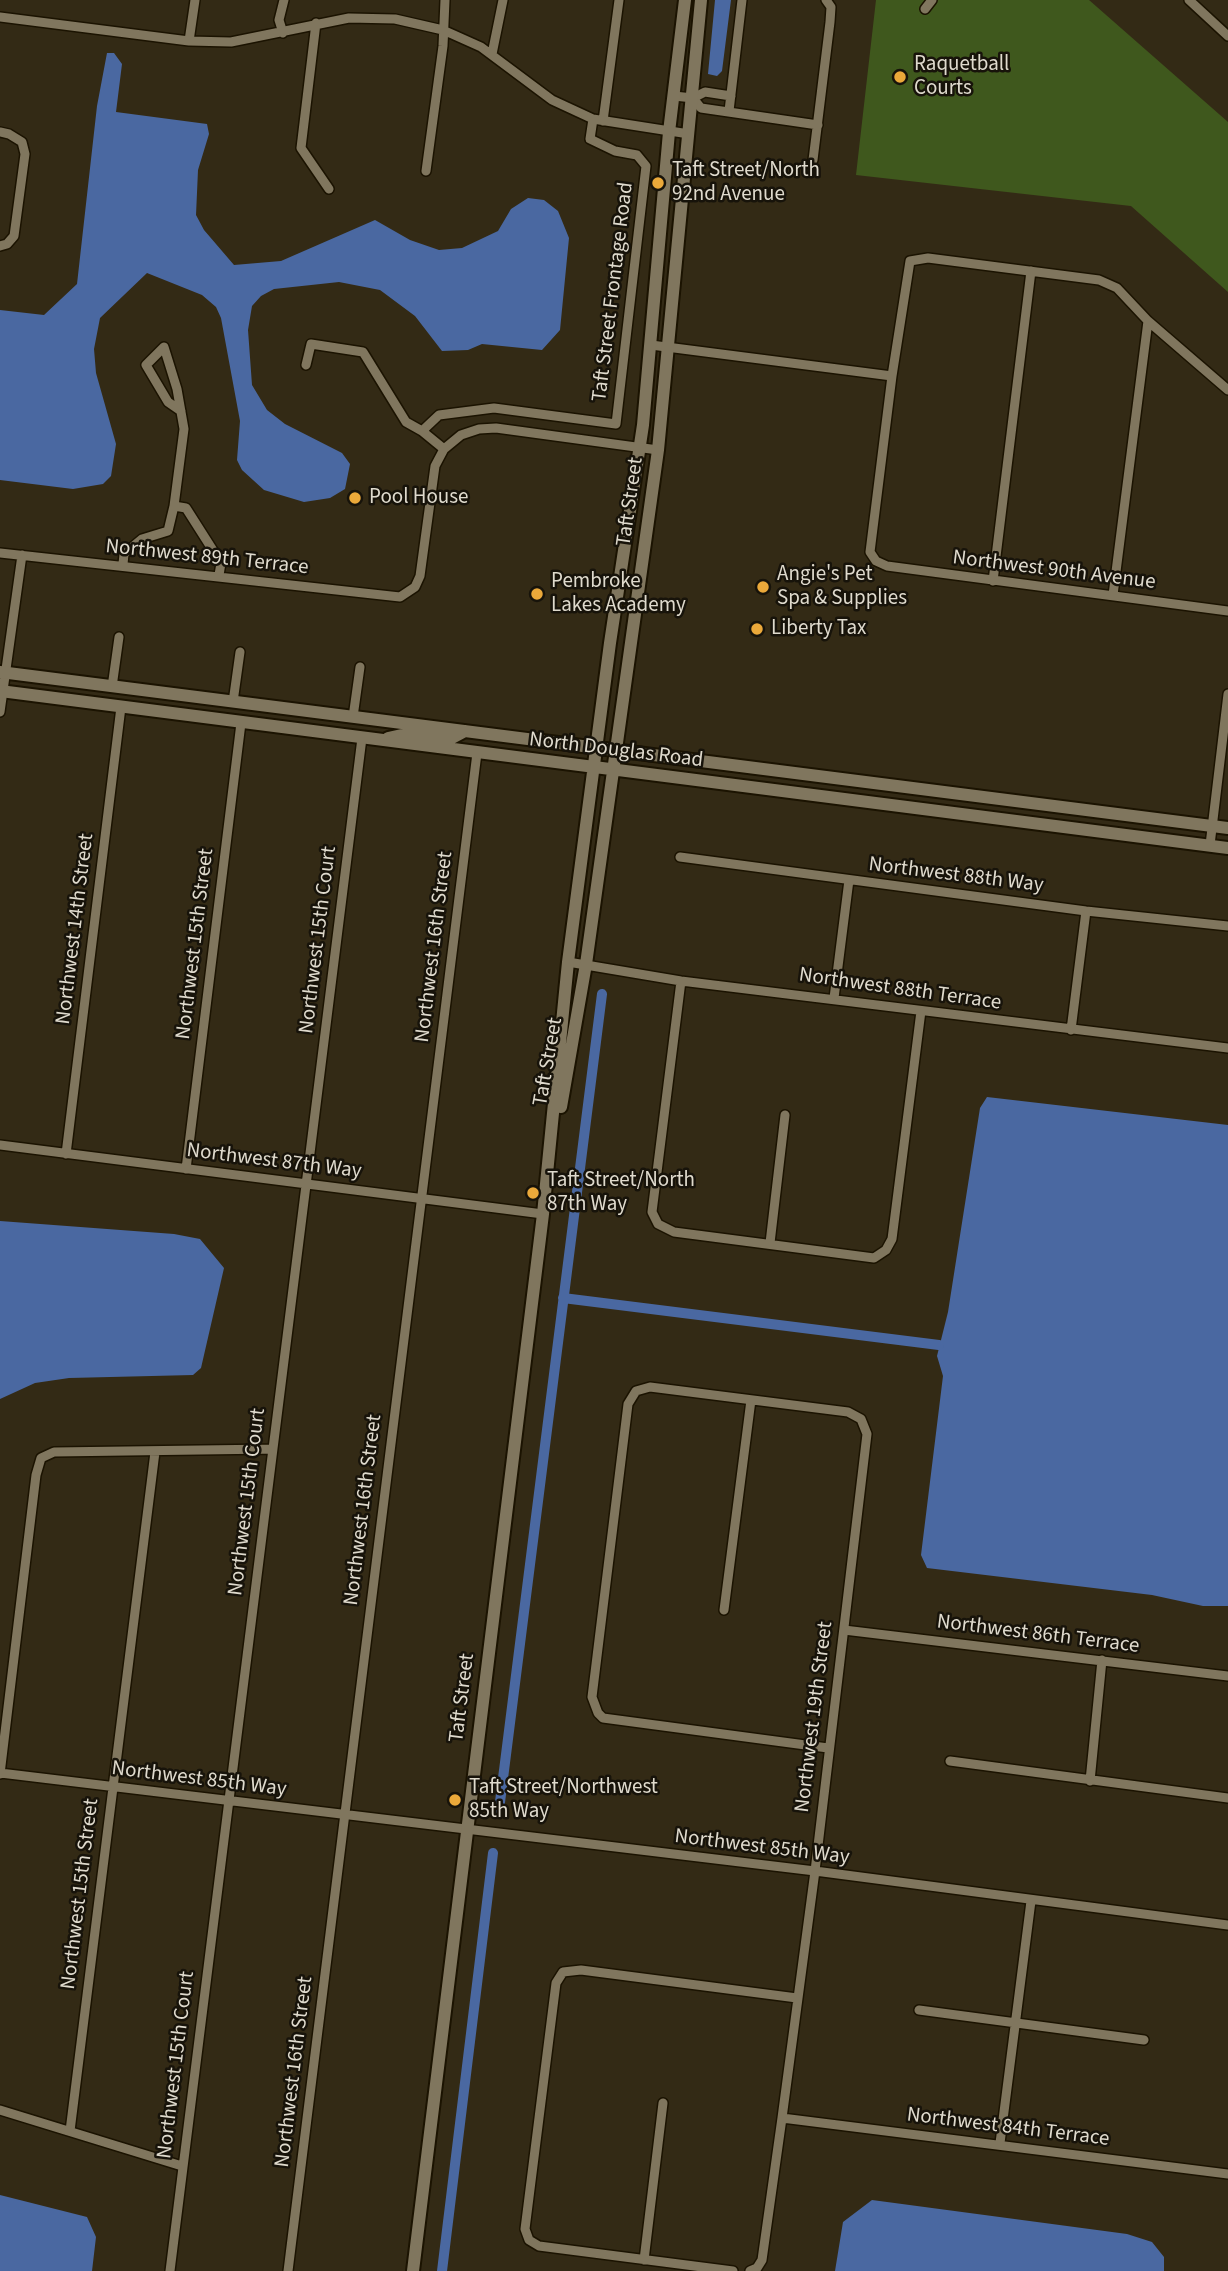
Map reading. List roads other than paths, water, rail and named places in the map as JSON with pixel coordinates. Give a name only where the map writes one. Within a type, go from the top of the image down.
[{"type":"street","points":[[189,41],[195,0]]},
{"type":"street","points":[[283,33],[279,20],[284,0]]},
{"type":"street","points":[[426,171],[445,0]]},
{"type":"street","points":[[492,54],[503,0]]},
{"type":"street","points":[[598,120],[619,0]]},
{"type":"street","name":"Taft Street","points":[[413,2271],[543,1214],[568,961],[640,447],[669,132],[685,0]]},
{"type":"street","name":"Taft Street","points":[[543,1214],[586,964],[657,450],[701,0]]},
{"type":"street","points":[[729,111],[743,0]]},
{"type":"street","points":[[813,160],[831,22],[831,7],[825,0]]},
{"type":"street","points":[[925,9],[932,0]]},
{"type":"street","points":[[1189,0],[1228,36]]},
{"type":"street","points":[[0,17],[189,41],[231,42],[349,18],[396,19],[443,30],[492,54],[552,100],[598,120],[690,134]]},
{"type":"street","points":[[316,23],[301,148],[329,188]]},
{"type":"street","points":[[674,96],[693,98],[705,92],[731,96]]},
{"type":"street","points":[[693,98],[701,108],[818,125]]},
{"type":"street","name":"Taft Street Frontage Road","points":[[422,431],[433,417],[494,408],[616,424],[646,166],[637,155],[615,151],[590,139],[598,120]]},
{"type":"street","points":[[0,132],[22,142],[25,154],[14,236],[4,245]]},
{"type":"street","points":[[651,345],[892,376],[911,261],[929,258],[1098,280],[1117,288],[1148,321],[1228,390]]},
{"type":"street","points":[[992,581],[1031,271]]},
{"type":"street","points":[[1113,596],[1148,321]]},
{"type":"street","points":[[306,365],[310,344],[363,352],[406,422],[444,449],[461,435],[487,428],[657,450]]},
{"type":"street","points":[[122,564],[124,554],[142,539],[168,531],[174,506],[184,429],[181,411],[177,389],[164,347],[146,365],[167,402],[181,411]]},
{"type":"street","name":"Northwest 90th Avenue","points":[[892,376],[870,552],[876,561],[887,566],[992,581],[1228,611]]},
{"type":"street","name":"Northwest 89th Terrace","points":[[0,552],[219,575],[391,597],[408,594],[420,576],[433,475],[444,449]]},
{"type":"street","points":[[174,506],[186,508],[221,563],[219,575]]},
{"type":"street","points":[[0,712],[3,673],[22,555]]},
{"type":"street","points":[[112,687],[119,637]]},
{"type":"street","points":[[233,702],[240,652]]},
{"type":"street","points":[[353,717],[360,667]]},
{"type":"street","name":"North Douglas Road","points":[[3,673],[1228,828]]},
{"type":"street","name":"North Douglas Road","points":[[1,691],[1228,848]]},
{"type":"street","points":[[1209,845],[1228,694]]},
{"type":"street","name":"Northwest 14th Street","points":[[65,1154],[121,707]]},
{"type":"street","name":"Northwest 15th Street","points":[[186,1169],[241,723]]},
{"type":"street","points":[[377,740],[406,734],[450,739],[465,732]]},
{"type":"street","name":"Northwest 15th Court","points":[[170,2271],[226,1802],[362,738]]},
{"type":"street","name":"Northwest 16th Street","points":[[288,2271],[477,752]]},
{"type":"street","name":"Northwest 88th Way","points":[[680,856],[1086,911],[1228,926]]},
{"type":"street","points":[[834,998],[849,880]]},
{"type":"street","points":[[1071,1030],[1086,911]]},
{"type":"street","name":"Northwest 88th Terrace","points":[[568,961],[681,981],[1228,1048]]},
{"type":"street","points":[[681,981],[652,1212],[659,1224],[674,1232],[874,1258],[886,1250],[892,1239],[922,1011]]},
{"type":"street","points":[[770,1243],[785,1115]]},
{"type":"street","name":"Northwest 87th Way","points":[[0,1145],[543,1214]]},
{"type":"street","points":[[724,1610],[751,1400],[650,1387],[636,1391],[628,1404],[592,1697],[598,1713],[603,1718],[828,1748]]},
{"type":"street","name":"Northwest 19th Street","points":[[751,1400],[848,1412],[861,1419],[867,1434],[815,1871],[782,2118],[762,2260],[754,2270]]},
{"type":"street","points":[[0,1773],[36,1475],[41,1458],[54,1452],[273,1448]]},
{"type":"street","name":"Northwest 15th Street","points":[[70,2131],[155,1452]]},
{"type":"street","name":"Northwest 86th Terrace","points":[[844,1630],[1228,1676]]},
{"type":"street","points":[[1090,1781],[1102,1660]]},
{"type":"street","points":[[950,1761],[1228,1798]]},
{"type":"street","name":"Northwest 85th Way","points":[[0,1773],[815,1871],[1228,1925]]},
{"type":"street","points":[[1000,2143],[1031,1901]]},
{"type":"street","points":[[733,2271],[539,2246],[529,2240],[525,2229],[556,1983],[563,1972],[580,1970],[797,1997]]},
{"type":"street","points":[[919,2010],[1144,2040]]},
{"type":"street","points":[[644,2260],[663,2103]]},
{"type":"street","points":[[0,2110],[182,2165]]},
{"type":"street","name":"Northwest 84th Terrace","points":[[782,2118],[1000,2143],[1228,2174]]},
{"type":"water","points":[[715,0],[731,0],[722,71],[717,76],[708,74]]},
{"type":"water","points":[[107,53],[114,53],[122,64],[116,112],[207,124],[209,134],[198,170],[196,215],[204,230],[234,265],[281,261],[375,220],[410,240],[439,250],[462,248],[498,231],[511,209],[528,198],[544,200],[558,211],[569,238],[560,330],[542,350],[482,344],[468,350],[442,351],[415,316],[380,290],[339,282],[274,289],[261,296],[252,306],[248,330],[252,385],[267,410],[285,424],[342,453],[350,464],[345,489],[330,498],[304,502],[264,490],[242,470],[237,460],[240,421],[221,318],[216,307],[202,295],[147,273],[100,318],[94,349],[96,373],[116,444],[111,476],[103,484],[73,489],[0,480],[0,310],[44,315],[77,284],[97,106]]},
{"type":"water","points":[[987,1097],[1228,1125],[1228,1606],[1203,1606],[1152,1595],[927,1568],[921,1555],[943,1376],[937,1356],[948,1312],[980,1108]]},
{"type":"water","points":[[0,1221],[174,1234],[200,1239],[224,1268],[201,1368],[193,1375],[69,1378],[35,1383],[0,1399]]},
{"type":"water","points":[[0,2195],[87,2217],[96,2237],[92,2271],[0,2271]]},
{"type":"water","points":[[872,2200],[1127,2234],[1152,2242],[1164,2257],[1164,2271],[835,2271],[843,2222]]},
{"type":"waterway","points":[[499,1810],[602,994]]},
{"type":"waterway","points":[[563,1298],[939,1345]]},
{"type":"waterway","points":[[442,2271],[493,1853]]},
{"type":"place","name":"Raquetball Courts","points":[[900,77]]},
{"type":"place","name":"Taft Street/North 92nd Avenue","points":[[658,183]]},
{"type":"place","name":"Pool House","points":[[355,498]]},
{"type":"place","name":"Angie's Pet Spa & Supplies","points":[[763,587]]},
{"type":"place","name":"Pembroke Lakes Academy","points":[[537,594]]},
{"type":"place","name":"Liberty Tax","points":[[757,629]]},
{"type":"place","name":"Taft Street/North 87th Way","points":[[533,1193]]},
{"type":"place","name":"Taft Street/Northwest 85th Way","points":[[455,1800]]}]
